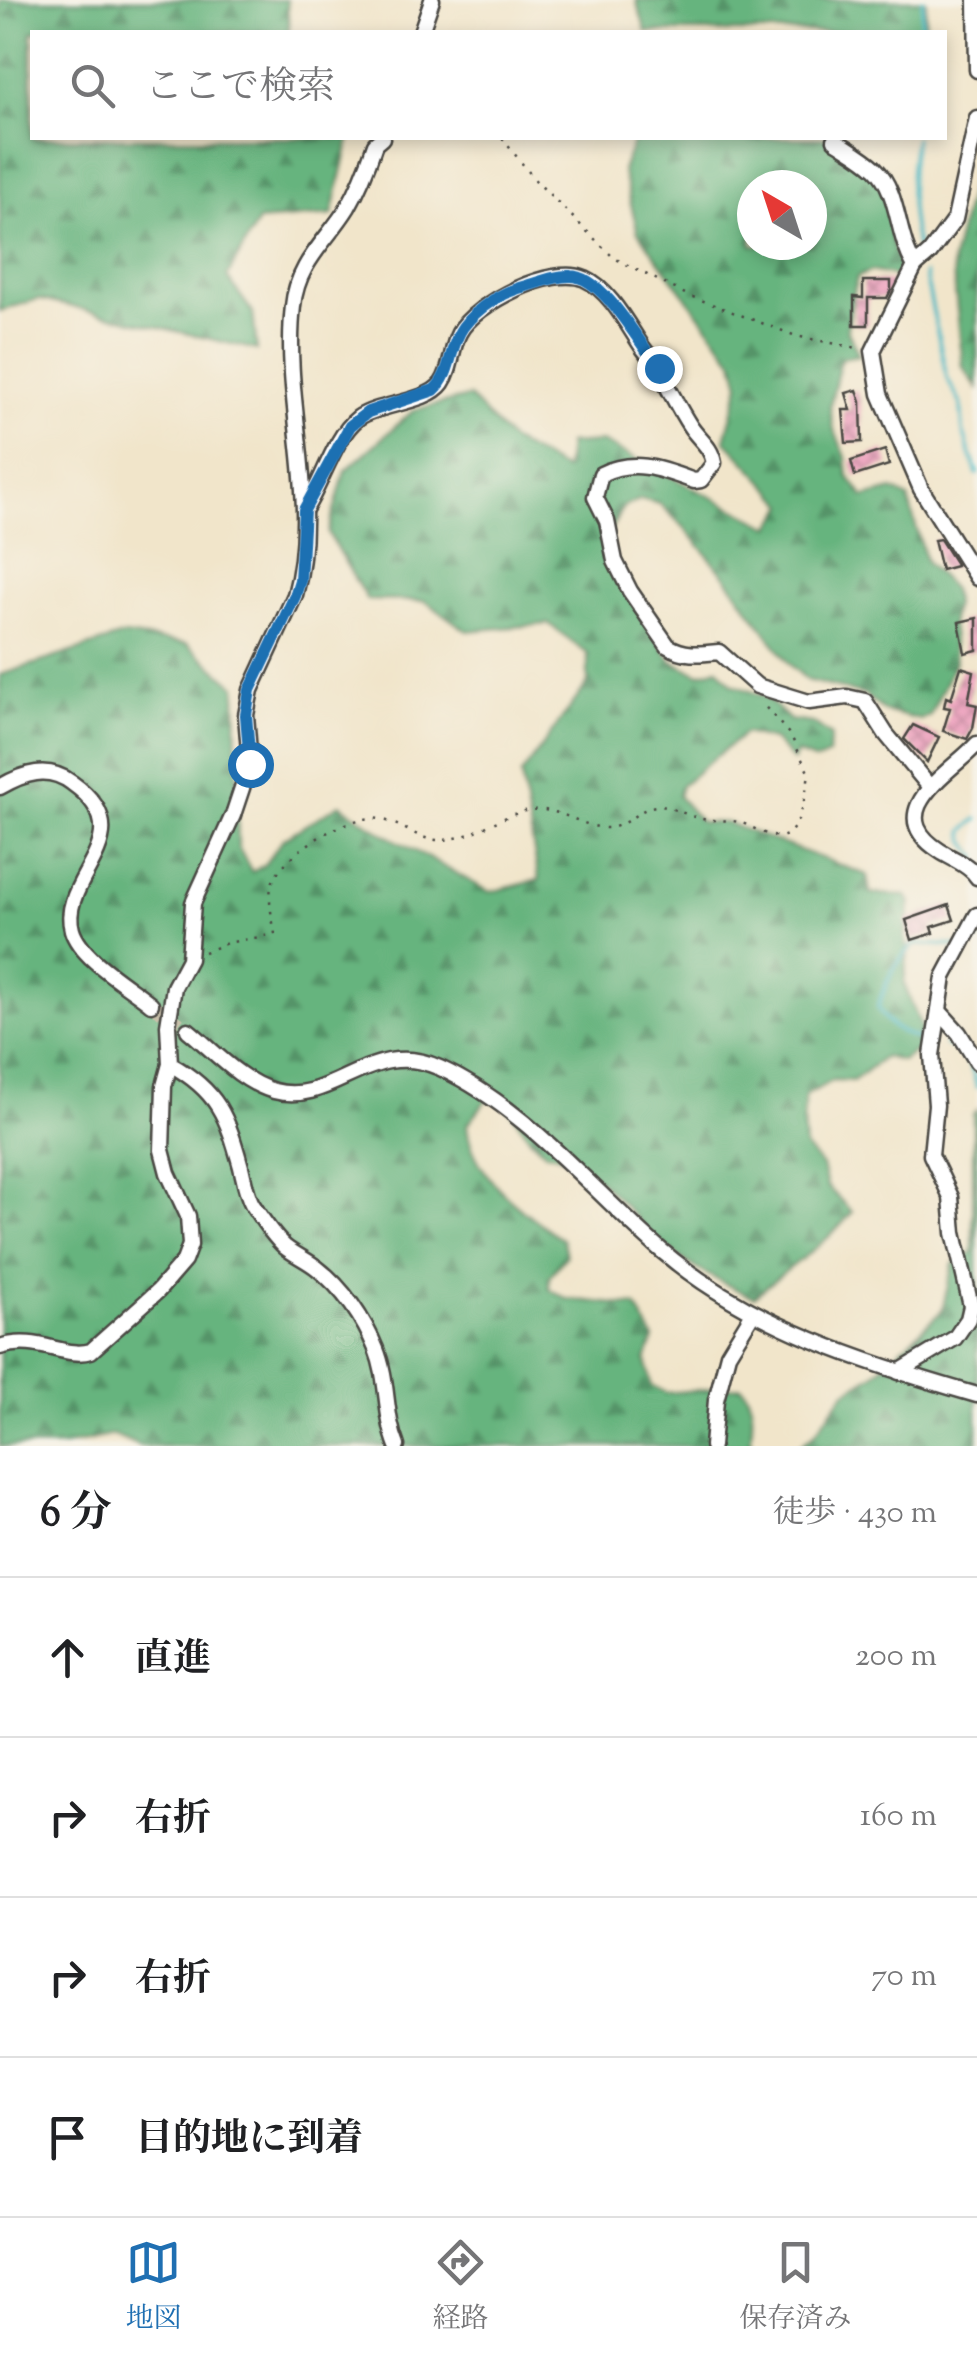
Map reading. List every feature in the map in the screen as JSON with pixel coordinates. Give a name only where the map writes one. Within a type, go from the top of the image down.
[{"type":"street","points":[[422,30],[432,0]]},
{"type":"street","points":[[976,0],[977,70]]},
{"type":"street","points":[[977,118],[955,219],[915,266],[873,352],[880,394],[921,489],[977,578]]},
{"type":"street","points":[[0,1347],[17,1342],[91,1351],[125,1324],[184,1261],[190,1245],[188,1216],[162,1150],[164,1086],[170,1064],[168,1025],[174,987],[189,959],[193,902],[233,814],[250,764],[246,715],[250,690],[300,580],[304,510],[290,340],[293,302],[302,271],[316,246],[348,207],[380,140]]},
{"type":"street","points":[[834,140],[877,170],[884,180],[905,250],[915,266]]},
{"type":"street","points":[[304,510],[336,449],[358,418],[434,390],[442,383],[459,332],[470,318],[513,289],[569,275],[583,278],[600,288],[659,368],[693,431],[712,451],[714,463],[701,480],[694,481],[643,465],[618,466],[602,474],[594,497],[607,521],[615,561],[630,591],[668,646],[684,654],[719,652],[757,686],[809,702],[847,697],[865,701],[886,734],[930,786]]},
{"type":"street","points":[[977,744],[953,770],[930,786],[917,802],[916,818],[920,832],[930,844],[973,870],[977,878]]},
{"type":"street","points":[[0,787],[18,776],[42,772],[60,775],[84,793],[95,808],[102,822],[100,847],[74,897],[72,929],[94,960],[151,1004]]},
{"type":"street","points":[[899,1372],[954,1338],[968,1319],[971,1306],[954,1234],[951,1198],[931,1155],[936,1105],[932,1055],[944,978],[977,915]]},
{"type":"street","points":[[939,1011],[977,1062]]},
{"type":"street","points":[[188,1030],[239,1073],[275,1091],[311,1090],[371,1063],[418,1061],[436,1066],[506,1110],[662,1251],[753,1313],[899,1372],[977,1395]]},
{"type":"street","points":[[170,1064],[198,1080],[212,1096],[233,1139],[250,1201],[264,1222],[285,1247],[335,1285],[360,1317],[377,1350],[387,1385],[387,1414],[396,1446]]},
{"type":"street","points":[[712,1446],[716,1400],[728,1354],[753,1313]]},
{"type":"path","points":[[504,140],[536,181],[614,258],[685,294],[796,336],[873,352]]},
{"type":"path","points":[[189,959],[227,942],[275,934],[270,896],[276,876],[323,835],[356,819],[378,819],[438,840],[484,829],[517,812],[555,810],[609,828],[651,806],[663,806],[712,820],[736,820],[775,836],[785,836],[794,828],[808,774],[791,736],[756,697]]},
{"type":"green space","points":[[0,0],[287,0],[289,30],[30,30],[30,140],[350,140],[332,215],[258,221],[227,277],[253,313],[257,350],[38,299],[0,311]]},
{"type":"green space","points":[[636,0],[926,0],[925,30],[645,30]]},
{"type":"green space","points":[[634,140],[846,140],[850,158],[867,170],[884,197],[891,240],[903,268],[899,277],[871,271],[857,277],[847,329],[859,355],[841,358],[830,406],[833,427],[846,457],[848,476],[864,497],[893,490],[908,498],[926,562],[952,589],[955,662],[930,715],[921,720],[884,711],[865,695],[807,680],[789,664],[726,577],[660,504],[641,499],[623,507],[604,542],[604,558],[672,661],[699,674],[718,668],[732,684],[766,697],[790,720],[813,723],[831,736],[828,755],[816,761],[796,753],[793,761],[773,740],[745,733],[681,785],[678,796],[701,822],[727,823],[867,875],[870,893],[907,896],[911,902],[904,984],[923,1032],[921,1047],[902,1061],[884,1057],[853,1081],[833,1080],[805,1096],[805,1147],[822,1166],[827,1186],[852,1212],[818,1246],[754,1297],[687,1262],[653,1235],[595,1177],[563,1157],[546,1153],[529,1137],[499,1095],[492,1093],[467,1125],[478,1161],[489,1177],[516,1205],[563,1240],[566,1256],[549,1277],[549,1288],[567,1299],[636,1306],[654,1339],[646,1360],[651,1385],[666,1393],[741,1386],[751,1406],[750,1446],[141,1446],[113,1435],[62,1446],[0,1446],[0,675],[125,635],[187,644],[236,686],[238,847],[252,872],[264,865],[283,839],[340,804],[379,831],[490,892],[539,880],[521,775],[588,683],[588,654],[549,624],[467,631],[425,601],[367,600],[328,533],[345,471],[414,410],[469,397],[510,440],[565,470],[568,444],[602,442],[771,527],[786,505],[725,440],[740,384],[734,361],[638,232],[622,170]]},
{"type":"green space","points":[[977,160],[977,388],[963,367],[952,261]]},
{"type":"green space","points":[[977,1110],[977,1446],[799,1446],[815,1433],[845,1392],[874,1374],[942,1311],[953,1264],[973,1252],[973,1114]]},
{"type":"building","points":[[863,281],[891,281],[891,290],[887,298],[868,298],[868,325],[854,325],[854,297],[863,298]]},
{"type":"building","points":[[857,390],[862,442],[846,443],[843,410],[851,410],[846,393]]},
{"type":"building","points":[[885,450],[889,465],[855,476],[851,461]]},
{"type":"building","points":[[940,539],[956,566],[941,570],[934,540]]},
{"type":"building","points":[[977,618],[977,650],[965,653],[959,622]]},
{"type":"building","points":[[961,667],[974,671],[968,703],[977,705],[967,739],[943,731],[950,708],[944,707],[946,697],[951,699]]},
{"type":"building","points":[[913,725],[939,737],[927,762],[904,739]]},
{"type":"building","points":[[949,905],[954,920],[932,927],[934,933],[912,940],[906,920]]},
{"type":"waterway","points":[[921,30],[923,0]]},
{"type":"waterway","points":[[915,140],[910,195],[919,253]]},
{"type":"waterway","points":[[925,274],[947,378],[961,404],[963,431],[977,474]]},
{"type":"waterway","points":[[977,819],[964,831],[977,858]]},
{"type":"waterway","points":[[974,942],[977,939]]},
{"type":"waterway","points":[[930,1042],[899,1031],[878,1007],[892,972],[915,944],[957,946]]},
{"type":"waterway","points":[[945,1044],[967,1060],[977,1087]]},
{"type":"tunnel","points":[[151,1004],[188,1030]]},
{"type":"route","points":[[250,764],[246,715],[250,690],[300,580],[304,510],[358,418],[434,390],[442,383],[459,332],[496,298],[513,289],[569,275],[600,288],[659,368]]}]
